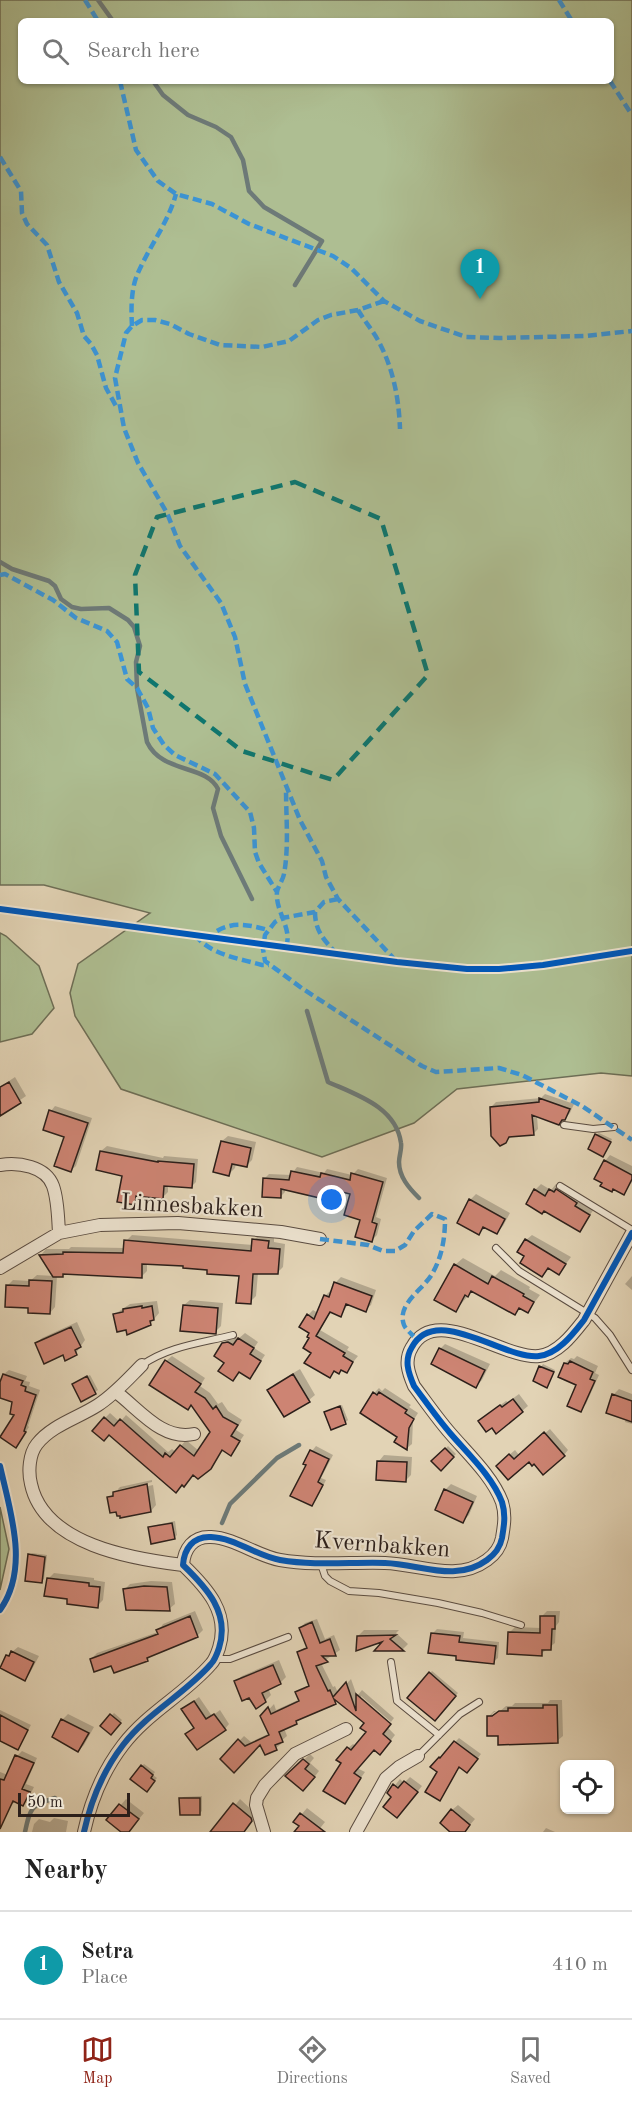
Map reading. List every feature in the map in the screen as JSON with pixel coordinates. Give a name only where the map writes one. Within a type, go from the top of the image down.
[{"type":"street","points":[[0,1165],[15,1163],[32,1167],[47,1176],[52,1184],[59,1233]]},
{"type":"street","name":"Linnesbakken","points":[[0,1268],[59,1233],[100,1225],[178,1223],[281,1232],[321,1239]]},
{"type":"street","name":"Kvernbakken","points":[[183,1565],[188,1546],[199,1539],[211,1537],[279,1560],[321,1564],[388,1563],[459,1572],[477,1568],[492,1557],[500,1545],[505,1517],[502,1503],[485,1474],[414,1386],[407,1370],[408,1353],[416,1339],[435,1330],[457,1332],[527,1356],[540,1356],[555,1351],[575,1333],[588,1313],[632,1232]]},
{"type":"street","points":[[84,1832],[98,1785],[124,1744],[215,1659],[222,1639],[220,1613],[215,1601],[198,1579],[183,1565],[116,1554],[87,1544],[50,1518],[32,1488],[29,1476],[31,1455],[36,1445],[49,1432],[99,1405],[116,1392],[142,1365]]},
{"type":"street","points":[[116,1392],[151,1421],[173,1435],[194,1434]]},
{"type":"street","points":[[264,1832],[256,1805],[257,1798],[265,1785],[295,1754],[346,1729]]},
{"type":"street","points":[[356,1832],[386,1778],[418,1756]]},
{"type":"lane","points":[[564,1125],[593,1129],[614,1127]]},
{"type":"lane","points":[[560,1186],[632,1232]]},
{"type":"lane","points":[[496,1248],[519,1271],[595,1318],[610,1335],[632,1370]]},
{"type":"lane","points":[[142,1365],[156,1355],[171,1349],[233,1335]]},
{"type":"lane","points":[[321,1564],[325,1576],[330,1581],[349,1591],[379,1593],[438,1603],[521,1625]]},
{"type":"lane","points":[[215,1659],[230,1659],[288,1637]]},
{"type":"lane","points":[[391,1662],[398,1701],[439,1735]]},
{"type":"lane","points":[[418,1756],[459,1714],[479,1702]]},
{"type":"highlighted area","points":[[295,482],[381,519],[428,675],[333,780],[242,751],[139,672],[135,575],[157,517]]},
{"type":"green space","points":[[0,0],[632,0],[632,1076],[601,1073],[457,1089],[414,1123],[322,1157],[121,1089],[75,1016],[70,993],[78,964],[150,913],[44,885],[0,885]]},
{"type":"green space","points":[[0,933],[39,966],[54,1008],[32,1034],[0,1042]]},
{"type":"green space","points":[[0,1507],[9,1549],[0,1590]]},
{"type":"building","points":[[9,1082],[21,1103],[0,1116],[0,1087]]},
{"type":"building","points":[[539,1098],[570,1109],[565,1120],[562,1120],[559,1125],[532,1115],[534,1135],[509,1137],[506,1143],[500,1146],[491,1136],[490,1107],[539,1102]]},
{"type":"building","points":[[49,1110],[88,1123],[71,1172],[54,1166],[64,1137],[43,1130]]},
{"type":"building","points":[[595,1134],[611,1142],[603,1157],[588,1149]]},
{"type":"building","points":[[221,1141],[251,1148],[247,1167],[232,1164],[229,1176],[213,1172]]},
{"type":"building","points":[[100,1151],[158,1162],[194,1164],[192,1188],[164,1186],[163,1199],[136,1196],[135,1205],[117,1202],[122,1176],[96,1170]]},
{"type":"building","points":[[604,1160],[632,1175],[624,1195],[600,1186],[602,1183],[594,1179]]},
{"type":"building","points":[[291,1171],[320,1177],[321,1173],[350,1180],[351,1173],[383,1182],[372,1222],[377,1224],[372,1242],[355,1237],[360,1220],[344,1215],[350,1194],[326,1188],[324,1199],[281,1189],[281,1198],[262,1197],[263,1178],[289,1180]]},
{"type":"building","points":[[534,1189],[545,1196],[549,1189],[554,1192],[556,1189],[577,1203],[575,1206],[590,1215],[580,1232],[544,1211],[542,1214],[526,1204]]},
{"type":"building","points":[[469,1199],[505,1219],[497,1234],[483,1227],[479,1235],[457,1223]]},
{"type":"building","points":[[252,1239],[269,1241],[268,1248],[280,1249],[278,1274],[253,1274],[251,1304],[236,1303],[239,1276],[207,1274],[207,1270],[183,1268],[183,1266],[142,1264],[142,1278],[63,1274],[63,1277],[53,1277],[39,1255],[63,1254],[63,1252],[123,1253],[124,1240],[251,1251]]},
{"type":"building","points":[[525,1239],[566,1264],[559,1275],[548,1268],[542,1277],[520,1263],[524,1256],[517,1252]]},
{"type":"building","points":[[454,1264],[488,1284],[492,1276],[524,1294],[523,1296],[534,1302],[528,1313],[519,1308],[515,1315],[471,1291],[468,1297],[465,1295],[456,1312],[434,1300]]},
{"type":"building","points":[[29,1280],[52,1281],[50,1314],[28,1313],[28,1308],[5,1307],[6,1285],[29,1286]]},
{"type":"building","points":[[334,1282],[372,1296],[366,1312],[346,1304],[341,1317],[330,1312],[316,1336],[345,1353],[343,1356],[353,1362],[347,1373],[341,1370],[339,1374],[334,1371],[330,1378],[304,1363],[311,1353],[303,1348],[309,1338],[307,1337],[309,1333],[299,1327],[307,1314],[314,1319],[324,1295],[329,1297]]},
{"type":"building","points":[[183,1305],[218,1308],[216,1334],[180,1331]]},
{"type":"building","points":[[142,1306],[142,1308],[152,1306],[154,1320],[150,1321],[151,1325],[127,1335],[126,1330],[117,1332],[113,1314],[123,1312],[123,1309]]},
{"type":"building","points":[[71,1327],[81,1347],[75,1350],[77,1355],[65,1361],[63,1355],[44,1364],[35,1343]]},
{"type":"building","points":[[238,1338],[254,1348],[250,1354],[261,1361],[250,1379],[239,1372],[233,1381],[218,1371],[224,1363],[214,1356],[222,1343],[228,1342],[233,1345]]},
{"type":"building","points":[[439,1348],[485,1370],[476,1388],[431,1364]]},
{"type":"building","points":[[165,1360],[201,1384],[195,1392],[205,1398],[213,1409],[216,1406],[223,1417],[238,1425],[231,1436],[240,1441],[231,1456],[222,1450],[211,1469],[198,1479],[193,1475],[176,1493],[109,1435],[104,1441],[92,1431],[104,1417],[114,1426],[120,1419],[163,1457],[165,1453],[170,1457],[180,1445],[194,1456],[210,1432],[191,1405],[188,1410],[149,1385]]},
{"type":"building","points":[[570,1361],[593,1372],[590,1379],[595,1381],[581,1412],[567,1406],[576,1385],[558,1377],[564,1363],[568,1364]]},
{"type":"building","points":[[539,1366],[554,1372],[547,1388],[533,1381]]},
{"type":"building","points":[[3,1374],[23,1381],[21,1385],[26,1387],[25,1391],[36,1395],[24,1431],[26,1432],[16,1448],[0,1437],[14,1415],[10,1414],[12,1402],[0,1398],[0,1382]]},
{"type":"building","points":[[293,1374],[310,1402],[284,1417],[267,1390]]},
{"type":"building","points":[[87,1376],[96,1394],[81,1402],[72,1384]]},
{"type":"building","points":[[373,1392],[377,1395],[379,1392],[407,1410],[405,1413],[414,1419],[409,1428],[407,1450],[394,1442],[397,1437],[360,1413]]},
{"type":"building","points":[[612,1394],[632,1401],[632,1422],[606,1413]]},
{"type":"building","points":[[513,1399],[523,1412],[496,1434],[492,1428],[486,1432],[478,1421],[500,1405],[502,1407]]},
{"type":"building","points":[[340,1406],[346,1424],[331,1430],[324,1412]]},
{"type":"building","points":[[544,1432],[565,1456],[543,1475],[534,1464],[532,1466],[529,1462],[508,1480],[496,1466],[509,1454],[514,1459]]},
{"type":"building","points":[[445,1448],[454,1457],[441,1471],[431,1461]]},
{"type":"building","points":[[310,1450],[329,1459],[318,1482],[323,1485],[312,1506],[290,1496],[306,1465],[303,1464]]},
{"type":"building","points":[[377,1461],[407,1462],[406,1482],[376,1480]]},
{"type":"building","points":[[147,1484],[151,1512],[120,1518],[116,1512],[110,1513],[107,1497],[113,1496],[113,1492]]},
{"type":"building","points":[[444,1489],[473,1502],[463,1523],[435,1510]]},
{"type":"building","points":[[172,1523],[175,1539],[151,1544],[148,1527]]},
{"type":"building","points":[[28,1554],[45,1557],[42,1583],[25,1581]]},
{"type":"building","points":[[47,1578],[89,1583],[89,1586],[100,1587],[98,1608],[67,1604],[67,1599],[44,1596]]},
{"type":"building","points":[[144,1586],[167,1587],[170,1611],[126,1610],[123,1589]]},
{"type":"building","points":[[190,1616],[198,1637],[147,1658],[148,1661],[114,1673],[111,1666],[94,1672],[90,1659],[158,1634],[156,1630]]},
{"type":"building","points":[[540,1616],[555,1616],[551,1650],[542,1650],[542,1656],[507,1654],[508,1632],[540,1633]]},
{"type":"building","points":[[312,1622],[320,1643],[330,1639],[336,1656],[322,1656],[328,1662],[316,1666],[328,1691],[330,1690],[333,1697],[346,1682],[356,1711],[356,1694],[391,1724],[383,1734],[391,1741],[380,1755],[374,1750],[354,1773],[361,1778],[345,1804],[323,1791],[341,1763],[336,1760],[347,1747],[351,1750],[366,1732],[360,1728],[364,1723],[334,1699],[336,1704],[296,1721],[297,1724],[279,1732],[283,1742],[275,1745],[277,1750],[265,1755],[260,1745],[234,1773],[220,1759],[238,1739],[245,1746],[269,1735],[260,1716],[268,1707],[271,1714],[299,1701],[295,1692],[309,1686],[297,1652],[307,1648],[299,1628]]},
{"type":"building","points":[[431,1633],[460,1636],[459,1642],[496,1646],[494,1664],[456,1660],[456,1656],[428,1653]]},
{"type":"building","points":[[396,1635],[390,1639],[404,1651],[374,1651],[382,1642],[356,1651],[357,1636]]},
{"type":"building","points":[[11,1651],[34,1662],[25,1681],[0,1668],[6,1655],[9,1656]]},
{"type":"building","points":[[273,1665],[281,1684],[262,1693],[266,1702],[256,1709],[249,1698],[242,1701],[234,1681]]},
{"type":"building","points":[[429,1672],[456,1696],[435,1721],[407,1698]]},
{"type":"building","points":[[194,1701],[206,1719],[214,1714],[226,1730],[197,1750],[185,1734],[194,1728],[181,1709]]},
{"type":"building","points":[[543,1705],[557,1705],[558,1743],[498,1745],[498,1736],[487,1736],[487,1716],[492,1716],[499,1711],[508,1711],[508,1708],[543,1708]]},
{"type":"building","points":[[110,1714],[121,1723],[111,1735],[100,1726]]},
{"type":"building","points":[[0,1715],[28,1730],[18,1750],[0,1741]]},
{"type":"building","points":[[61,1719],[89,1733],[78,1752],[52,1737]]},
{"type":"building","points":[[454,1741],[478,1759],[467,1773],[459,1767],[440,1801],[425,1792],[437,1772],[430,1767]]},
{"type":"building","points":[[15,1755],[34,1763],[22,1789],[30,1792],[23,1806],[13,1801],[0,1829],[0,1779],[4,1780]]},
{"type":"building","points":[[303,1759],[309,1764],[305,1769],[315,1777],[303,1791],[285,1776]]},
{"type":"building","points":[[141,1765],[153,1775],[151,1778],[155,1781],[147,1792],[130,1779]]},
{"type":"building","points":[[404,1781],[418,1792],[397,1818],[383,1807],[391,1797],[387,1793],[393,1784],[398,1788]]},
{"type":"building","points":[[179,1798],[200,1798],[200,1815],[180,1815]]},
{"type":"building","points":[[233,1803],[251,1818],[252,1821],[244,1832],[210,1832]]},
{"type":"building","points":[[119,1804],[139,1819],[129,1832],[121,1832],[106,1820]]},
{"type":"building","points":[[451,1809],[470,1825],[465,1832],[450,1832],[440,1823]]},
{"type":"building","points":[[300,1813],[325,1832],[294,1832],[299,1826],[293,1822]]},
{"type":"waterway","points":[[98,0],[111,18]]},
{"type":"waterway","points":[[155,84],[163,95],[188,115],[216,127],[231,137],[243,160],[249,191],[264,207],[322,241],[295,285]]},
{"type":"waterway","points":[[0,562],[12,569],[49,581],[55,586],[61,599],[72,607],[109,608],[128,620],[134,627],[140,646],[136,662],[137,688],[147,742],[163,759],[204,776],[218,789],[213,808],[221,836],[252,899]]},
{"type":"waterway","points":[[307,1011],[328,1082],[363,1098],[392,1120],[401,1143],[399,1162],[401,1173],[408,1186],[419,1198]]},
{"type":"waterway","points":[[222,1523],[230,1504],[277,1458],[299,1445]]},
{"type":"waterway","points":[[25,1832],[33,1809],[55,1798]]},
{"type":"marked path","points":[[85,0],[96,18]]},
{"type":"marked path","points":[[559,0],[570,18]]},
{"type":"marked path","points":[[121,84],[136,150],[158,181],[176,194],[212,204],[249,224],[333,256],[351,268],[384,301],[420,321],[466,337],[585,336],[632,331]]},
{"type":"marked path","points":[[612,84],[632,115]]},
{"type":"marked path","points":[[0,157],[21,191],[22,213],[27,224],[47,245],[59,282],[77,313],[84,336],[97,355],[106,388],[116,406]]},
{"type":"marked path","points":[[132,326],[135,281],[176,194]]},
{"type":"marked path","points":[[384,301],[358,310],[331,315],[318,320],[289,341],[262,347],[220,345],[189,334],[170,324],[155,320],[142,320],[126,333],[115,378],[124,428],[138,463],[167,513],[180,546],[221,603],[235,637],[245,684],[300,820],[322,861],[326,877],[338,899],[397,962]]},
{"type":"marked path","points":[[358,310],[379,341],[386,356],[397,397],[400,429]]},
{"type":"marked path","points":[[0,575],[5,574],[53,600],[76,618],[107,631],[117,642],[127,679],[137,688],[148,708],[153,728],[164,745],[175,755],[215,774],[250,812],[254,828],[255,852],[277,892]]},
{"type":"marked path","points":[[286,789],[286,864],[277,899],[286,927],[288,940],[286,947]]},
{"type":"marked path","points":[[338,899],[324,902],[315,912],[282,918],[275,922],[265,935],[263,949],[265,961],[303,989],[422,1066],[436,1072],[499,1068],[522,1075],[582,1106],[632,1140]]},
{"type":"marked path","points":[[315,912],[318,930],[336,953]]},
{"type":"marked path","points":[[217,931],[236,925],[248,925],[268,930]]},
{"type":"marked path","points":[[195,935],[209,947],[234,958],[269,965]]},
{"type":"marked path","points":[[320,1239],[368,1245],[383,1251],[395,1251],[405,1245],[414,1231],[432,1214],[445,1219],[442,1247],[435,1268],[404,1310],[404,1325],[416,1339]]},
{"type":"cycle path","points":[[0,909],[397,962],[467,969],[543,965],[632,951]]},
{"type":"cycle path","points":[[84,1832],[99,1786],[109,1765],[123,1745],[143,1723],[201,1675],[217,1652],[222,1635],[219,1612],[208,1592],[183,1565],[185,1554],[194,1541],[205,1537],[220,1538],[271,1558],[293,1562],[385,1563],[450,1571],[475,1567],[487,1560],[501,1542],[504,1520],[502,1502],[486,1474],[445,1427],[414,1386],[408,1366],[408,1357],[412,1347],[423,1335],[437,1330],[471,1336],[524,1355],[539,1356],[552,1352],[584,1320],[632,1233]]},
{"type":"cycle path","points":[[0,1466],[12,1520],[16,1558],[9,1594],[0,1610]]},
{"type":"place","name":"Setra","points":[[480,299]]}]
